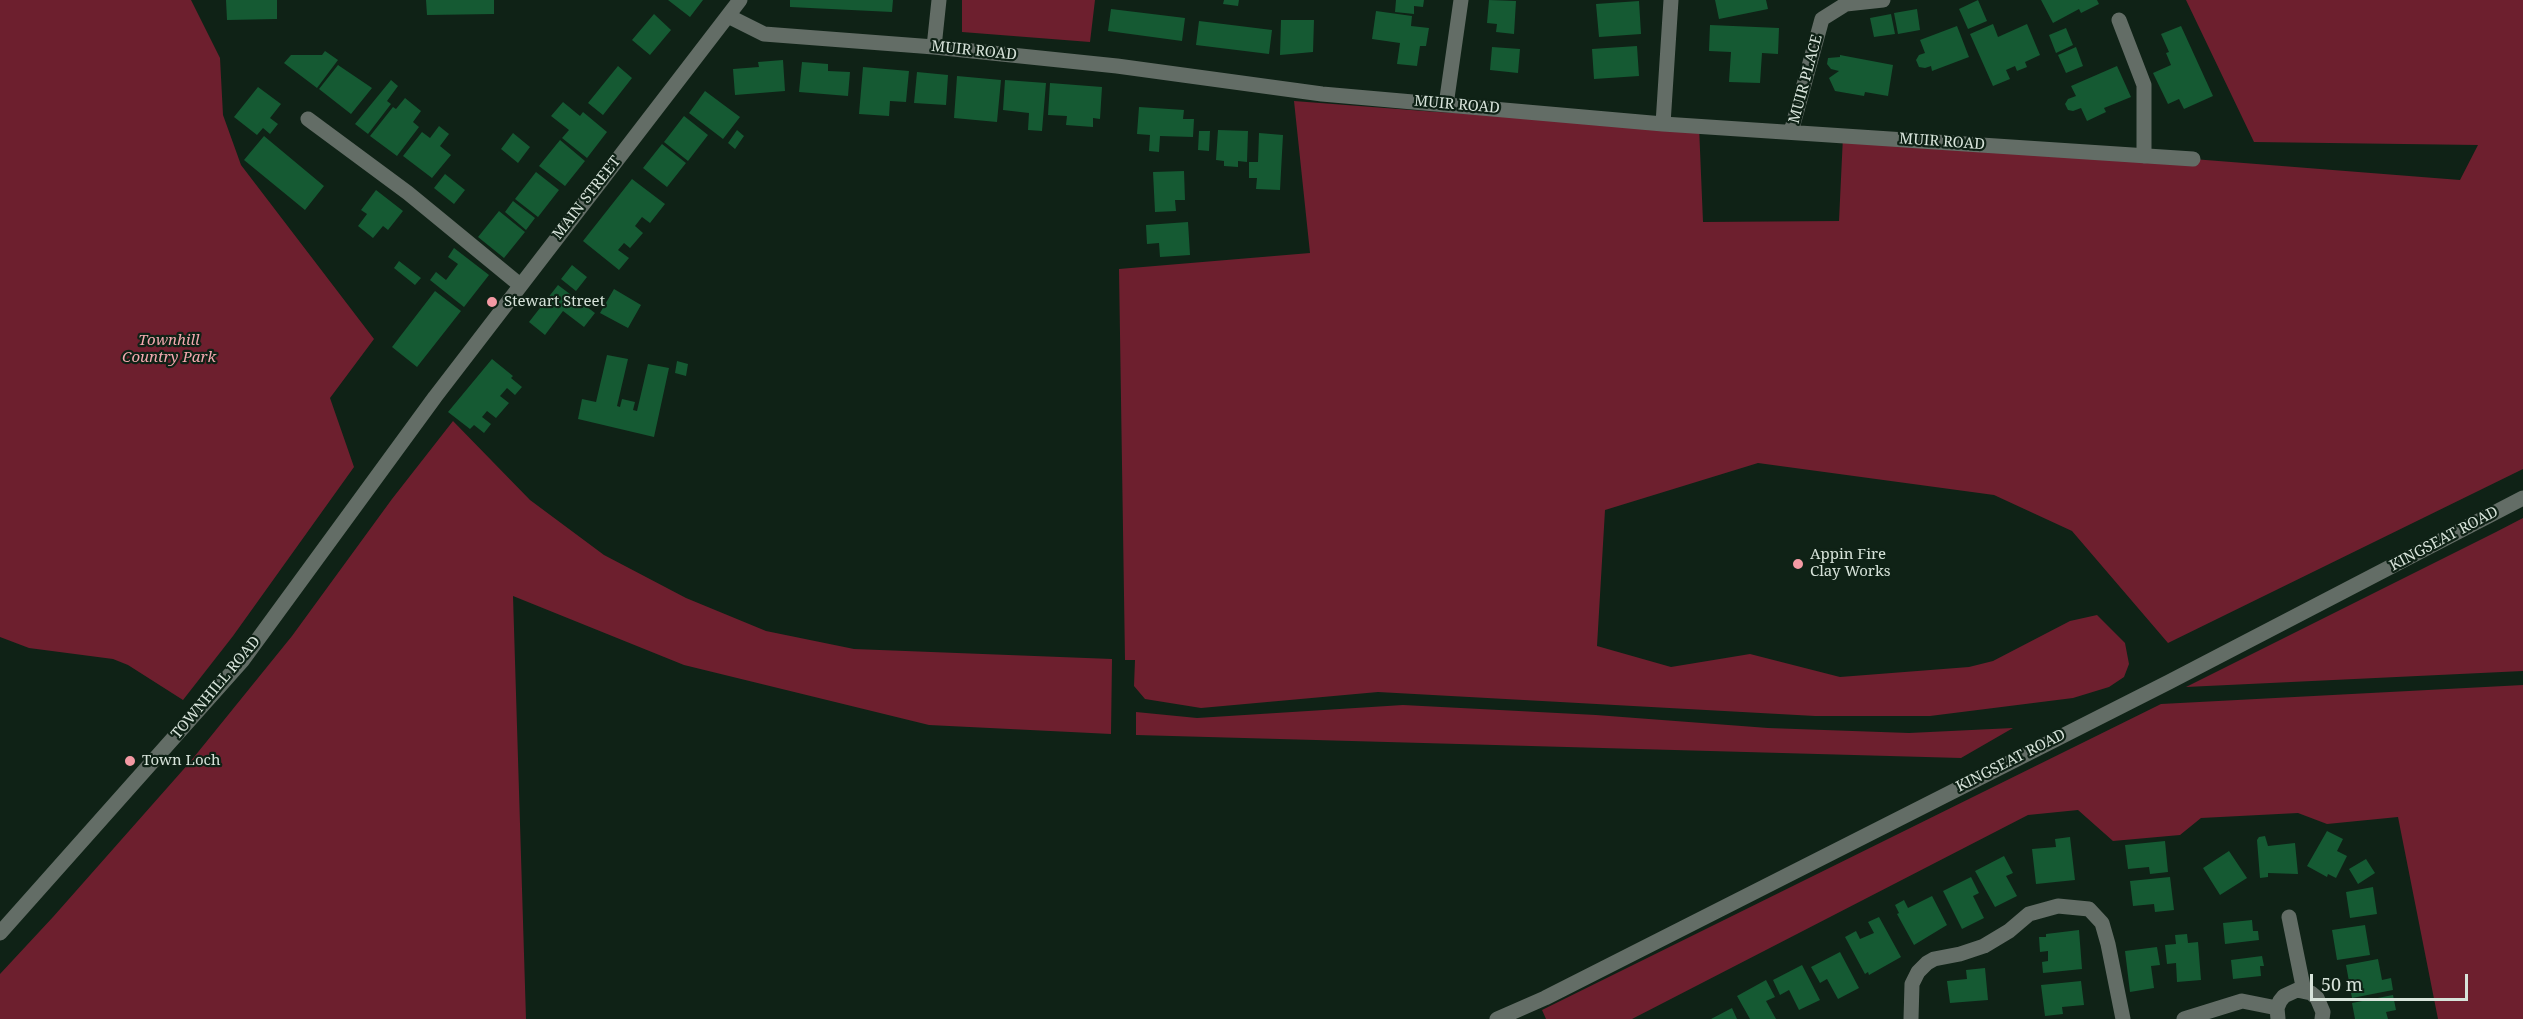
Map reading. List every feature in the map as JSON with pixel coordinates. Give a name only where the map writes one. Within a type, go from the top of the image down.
[{"type":"street","name":"MAIN STREET","points":[[435,397],[740,0]]},
{"type":"street","points":[[934,47],[939,0]]},
{"type":"street","points":[[1446,105],[1461,0]]},
{"type":"street","points":[[1663,124],[1671,0]]},
{"type":"street","name":"MUIR PLACE","points":[[1791,132],[1822,19],[1846,4],[1883,0]]},
{"type":"street","name":"MUIR ROAD","points":[[728,15],[764,34],[934,47],[1117,66],[1322,94],[1663,124],[2193,159]]},
{"type":"street","points":[[2119,20],[2144,85],[2144,156]]},
{"type":"street","points":[[308,119],[408,193],[520,285]]},
{"type":"street","name":"TOWNHILL ROAD","points":[[0,933],[242,661],[435,397]]},
{"type":"street","name":"KINGSEAT ROAD","points":[[1497,1019],[1556,993],[2159,687],[2523,498]]},
{"type":"street","points":[[1911,1019],[1912,984],[1918,972],[1927,963],[1934,959],[1984,946],[2009,931],[2029,914],[2058,906],[2089,909],[2102,922],[2109,944],[2123,1019]]},
{"type":"street","points":[[2289,916],[2304,991]]},
{"type":"street","points":[[2184,1019],[2242,1001],[2277,1013],[2280,1001],[2290,992],[2304,991],[2311,993],[2321,1004],[2322,1019]]},
{"type":"green space","name":"Townhill Country Park","points":[[0,0],[191,0],[220,58],[223,115],[241,165],[374,339],[330,398],[354,467],[233,636],[183,700],[128,665],[113,659],[29,648],[0,637]]},
{"type":"green space","points":[[962,0],[1095,0],[1090,42],[962,32]]},
{"type":"green space","points":[[2186,0],[2523,0],[2523,469],[2168,643],[2072,531],[1994,495],[1758,463],[1605,510],[1597,646],[1671,667],[1750,654],[1840,677],[1969,667],[1993,661],[2070,621],[2097,615],[2125,643],[2129,664],[2124,677],[2109,687],[2073,698],[1930,716],[1815,716],[1378,692],[1201,708],[1145,699],[1134,686],[1135,660],[1125,660],[1119,269],[1310,253],[1294,101],[1437,112],[1699,126],[1703,222],[1839,221],[1843,136],[2193,159],[2460,180],[2478,145],[2254,142]]},
{"type":"green space","points":[[453,421],[530,500],[604,555],[686,598],[766,631],[854,649],[1112,659],[1111,734],[929,725],[684,665],[513,596],[526,1019],[0,1019],[0,974],[190,762],[292,636],[392,499]]},
{"type":"green space","points":[[2523,518],[2523,671],[2186,687],[2496,532]]},
{"type":"green space","points":[[2523,685],[2523,1019],[2438,1019],[2398,817],[2327,824],[2298,813],[2201,818],[2180,835],[2113,841],[2078,810],[2028,815],[1632,1019],[1546,1019],[1542,1010],[2161,704]]},
{"type":"green space","points":[[1403,705],[1596,715],[1768,728],[1909,733],[2013,728],[1961,758],[1136,735],[1136,712],[1197,718]]},
{"type":"building","points":[[226,0],[277,0],[277,19],[227,20]]},
{"type":"building","points":[[426,0],[494,0],[494,14],[427,15]]},
{"type":"building","points":[[668,0],[703,0],[690,17]]},
{"type":"building","points":[[790,0],[893,0],[892,12],[790,7]]},
{"type":"building","points":[[1224,0],[1239,0],[1238,6],[1223,4]]},
{"type":"building","points":[[1396,0],[1424,0],[1423,7],[1414,6],[1414,14],[1395,12]]},
{"type":"building","points":[[1489,0],[1516,1],[1514,34],[1496,32],[1497,24],[1487,23]]},
{"type":"building","points":[[1715,0],[1766,0],[1768,9],[1719,19]]},
{"type":"building","points":[[1978,0],[1987,21],[1968,29],[1959,9]]},
{"type":"building","points":[[2041,0],[2097,0],[2099,4],[2081,13],[2079,9],[2053,23]]},
{"type":"building","points":[[1639,1],[1641,34],[1599,37],[1596,4]]},
{"type":"building","points":[[1111,9],[1185,18],[1182,41],[1108,31]]},
{"type":"building","points":[[1917,9],[1920,30],[1898,34],[1894,13]]},
{"type":"building","points":[[1376,11],[1412,16],[1411,26],[1429,28],[1426,46],[1420,46],[1417,66],[1397,64],[1400,43],[1372,39]]},
{"type":"building","points":[[654,14],[671,30],[650,55],[632,40]]},
{"type":"building","points":[[1891,14],[1895,34],[1874,37],[1870,18]]},
{"type":"building","points":[[1281,20],[1314,20],[1313,52],[1280,55]]},
{"type":"building","points":[[1199,21],[1272,30],[1269,54],[1196,45]]},
{"type":"building","points":[[1993,24],[1998,37],[2027,24],[2040,55],[2025,62],[2027,67],[2017,71],[2015,66],[2006,70],[2010,79],[1993,86],[1970,34]]},
{"type":"building","points":[[1710,25],[1779,28],[1778,54],[1762,53],[1760,83],[1729,82],[1731,52],[1709,51]]},
{"type":"building","points":[[1957,26],[1969,57],[1932,71],[1931,66],[1919,67],[1916,60],[1919,55],[1925,53],[1920,40]]},
{"type":"building","points":[[2181,26],[2213,96],[2184,109],[2179,99],[2168,104],[2153,73],[2171,65],[2166,53],[2169,52],[2161,34]]},
{"type":"building","points":[[2066,28],[2073,45],[2056,53],[2049,35]]},
{"type":"building","points":[[1637,46],[1639,76],[1594,79],[1592,49]]},
{"type":"building","points":[[1492,47],[1520,49],[1518,73],[1490,70]]},
{"type":"building","points":[[2076,47],[2083,66],[2066,73],[2058,55]]},
{"type":"building","points":[[325,51],[338,60],[317,88],[284,63],[291,55],[322,55]]},
{"type":"building","points":[[1840,55],[1893,65],[1888,96],[1865,92],[1864,96],[1835,91],[1829,78],[1839,71],[1831,69],[1827,64],[1828,58],[1840,57]]},
{"type":"building","points":[[783,60],[785,91],[735,95],[733,69],[759,67],[758,62]]},
{"type":"building","points":[[802,62],[828,64],[828,71],[850,72],[848,96],[799,92]]},
{"type":"building","points":[[338,65],[372,88],[351,114],[319,89]]},
{"type":"building","points":[[618,66],[632,78],[603,115],[588,103]]},
{"type":"building","points":[[2117,66],[2131,97],[2104,108],[2106,112],[2087,121],[2081,108],[2068,110],[2065,104],[2068,99],[2076,96],[2071,86]]},
{"type":"building","points":[[863,67],[909,71],[906,102],[890,101],[889,116],[859,114]]},
{"type":"building","points":[[917,72],[948,75],[946,105],[914,103]]},
{"type":"building","points":[[957,76],[1001,80],[997,122],[954,118]]},
{"type":"building","points":[[391,80],[398,86],[387,101],[391,104],[368,134],[355,124]]},
{"type":"building","points":[[1005,80],[1046,83],[1042,131],[1028,130],[1029,113],[1003,110]]},
{"type":"building","points":[[1050,83],[1102,87],[1100,119],[1093,118],[1093,127],[1066,125],[1067,116],[1048,115]]},
{"type":"building","points":[[258,87],[281,104],[270,118],[278,124],[270,134],[263,128],[257,135],[234,117]]},
{"type":"building","points":[[705,91],[740,117],[723,139],[689,113]]},
{"type":"building","points":[[405,98],[421,111],[413,122],[419,127],[397,156],[370,136],[393,107],[396,109]]},
{"type":"building","points":[[563,102],[580,116],[583,112],[607,132],[587,158],[562,138],[569,130],[551,116]]},
{"type":"building","points":[[1139,107],[1184,110],[1183,119],[1194,119],[1193,137],[1160,136],[1159,152],[1149,151],[1150,135],[1137,134]]},
{"type":"building","points":[[684,116],[708,135],[688,161],[664,142]]},
{"type":"building","points":[[439,126],[449,134],[440,146],[451,155],[432,178],[403,156],[422,132],[430,138]]},
{"type":"building","points":[[737,130],[744,136],[735,149],[728,143]]},
{"type":"building","points":[[1218,130],[1248,131],[1247,162],[1238,161],[1238,167],[1224,166],[1224,161],[1216,160]]},
{"type":"building","points":[[1199,131],[1210,131],[1209,151],[1198,150]]},
{"type":"building","points":[[513,133],[530,147],[518,163],[501,149]]},
{"type":"building","points":[[1259,133],[1283,135],[1280,190],[1256,189],[1257,178],[1249,178],[1249,162],[1258,162]]},
{"type":"building","points":[[264,136],[324,186],[305,210],[244,160]]},
{"type":"building","points":[[560,140],[585,161],[565,186],[539,166]]},
{"type":"building","points":[[662,144],[686,163],[667,187],[643,168]]},
{"type":"building","points":[[1184,171],[1185,200],[1175,200],[1176,211],[1155,212],[1153,172]]},
{"type":"building","points":[[536,172],[559,190],[538,217],[515,199]]},
{"type":"building","points":[[445,174],[465,190],[454,204],[434,188]]},
{"type":"building","points":[[632,179],[665,204],[650,223],[642,217],[635,226],[643,233],[630,248],[624,243],[618,250],[629,258],[619,270],[583,241]]},
{"type":"building","points":[[376,190],[403,211],[388,230],[383,226],[373,238],[358,226],[367,214],[361,210]]},
{"type":"building","points":[[513,201],[535,218],[526,230],[505,212]]},
{"type":"building","points":[[499,211],[525,232],[504,258],[478,237]]},
{"type":"building","points":[[1188,222],[1190,255],[1160,257],[1159,243],[1147,244],[1146,225]]},
{"type":"building","points":[[454,248],[489,275],[464,307],[430,280],[436,272],[446,280],[458,264],[448,257]]},
{"type":"building","points":[[399,261],[421,278],[415,285],[394,268]]},
{"type":"building","points":[[572,265],[587,277],[576,291],[561,279]]},
{"type":"building","points":[[558,285],[595,313],[584,327],[563,311],[545,335],[529,322]]},
{"type":"building","points":[[614,289],[641,305],[628,328],[600,313]]},
{"type":"building","points":[[435,291],[461,311],[417,367],[392,347]]},
{"type":"building","points":[[607,355],[628,359],[617,406],[620,407],[622,399],[635,402],[633,410],[637,411],[648,364],[669,368],[654,437],[578,419],[582,399],[596,402]]},
{"type":"building","points":[[492,359],[513,376],[511,378],[522,387],[515,395],[507,388],[500,396],[509,403],[496,418],[487,411],[482,417],[491,424],[484,433],[474,425],[470,429],[448,412]]},
{"type":"building","points":[[677,361],[688,364],[686,376],[675,373]]},
{"type":"building","points":[[2327,831],[2343,839],[2337,851],[2347,856],[2336,878],[2328,874],[2327,877],[2307,866]]},
{"type":"building","points":[[2265,836],[2268,846],[2295,843],[2298,874],[2268,873],[2268,877],[2260,878],[2257,840]]},
{"type":"building","points":[[2070,837],[2075,880],[2036,884],[2032,849],[2056,847],[2055,839]]},
{"type":"building","points":[[2165,841],[2168,872],[2150,874],[2149,867],[2128,869],[2125,845]]},
{"type":"building","points":[[2229,851],[2247,878],[2220,895],[2203,868]]},
{"type":"building","points":[[2004,856],[2013,873],[2006,876],[2017,896],[1995,907],[1975,871]]},
{"type":"building","points":[[2366,859],[2375,873],[2358,884],[2349,869]]},
{"type":"building","points":[[1971,877],[1979,893],[1973,896],[1984,918],[1962,929],[1943,891]]},
{"type":"building","points":[[2170,877],[2174,910],[2155,912],[2154,904],[2133,906],[2130,881]]},
{"type":"building","points":[[2373,887],[2377,914],[2350,918],[2346,892]]},
{"type":"building","points":[[1932,896],[1947,925],[1914,945],[1897,914],[1899,913],[1895,905],[1904,900],[1908,908]]},
{"type":"building","points":[[1879,917],[1901,957],[1869,975],[1868,972],[1865,974],[1845,937],[1856,931],[1860,939],[1874,933],[1868,922]]},
{"type":"building","points":[[2252,920],[2253,931],[2258,931],[2259,940],[2225,944],[2223,923]]},
{"type":"building","points":[[2365,925],[2370,955],[2337,960],[2332,930]]},
{"type":"building","points":[[2079,930],[2082,969],[2043,973],[2042,962],[2048,961],[2048,951],[2040,952],[2039,937]]},
{"type":"building","points":[[2187,934],[2188,943],[2198,942],[2201,980],[2177,982],[2176,963],[2167,964],[2165,945],[2176,944],[2175,935]]},
{"type":"building","points":[[2157,947],[2160,965],[2151,966],[2154,988],[2130,992],[2125,951]]},
{"type":"building","points":[[1840,952],[1859,988],[1838,999],[1827,979],[1820,983],[1811,967]]},
{"type":"building","points":[[2262,956],[2264,966],[2260,966],[2261,976],[2233,979],[2231,960]]},
{"type":"building","points":[[2378,959],[2382,980],[2391,978],[2393,990],[2352,998],[2346,965]]},
{"type":"building","points":[[1802,965],[1820,1000],[1799,1010],[1789,990],[1780,995],[1773,980]]},
{"type":"building","points":[[1985,968],[1988,1000],[1950,1003],[1947,981],[1967,979],[1966,970]]},
{"type":"building","points":[[1766,980],[1775,997],[1766,1001],[1776,1019],[1750,1019],[1737,996]]},
{"type":"building","points":[[2081,981],[2084,1005],[2062,1007],[2063,1014],[2045,1016],[2041,985]]},
{"type":"building","points":[[2393,995],[2396,1010],[2386,1012],[2388,1019],[2355,1019],[2352,1003]]},
{"type":"building","points":[[1732,1008],[1737,1019],[1711,1019]]},
{"type":"place","name":"Stewart Street","points":[[492,302]]},
{"type":"place","name":"Appin Fire Clay Works","points":[[1798,564]]},
{"type":"place","name":"Town Loch","points":[[130,761]]}]
